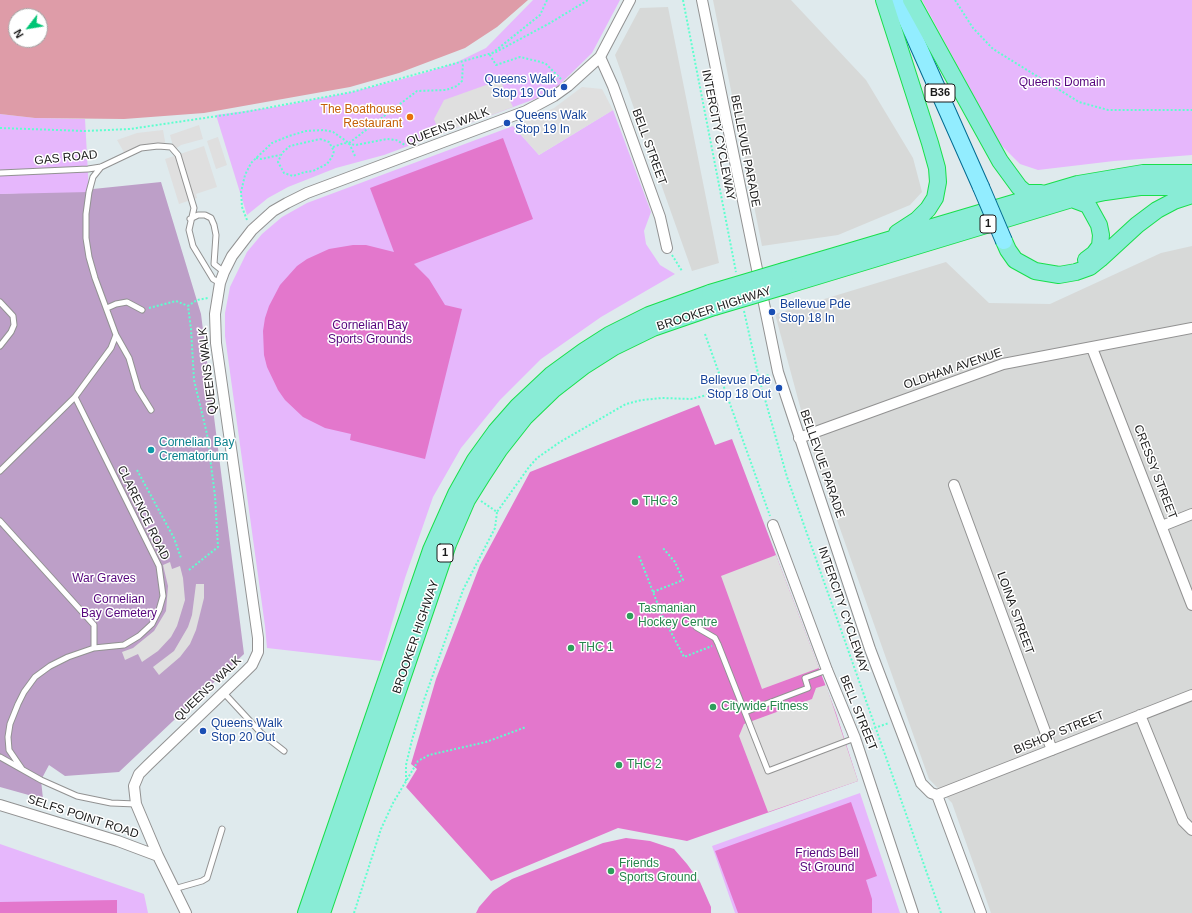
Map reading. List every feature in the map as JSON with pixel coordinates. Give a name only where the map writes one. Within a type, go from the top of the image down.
[{"type":"highway","points":[[861,249],[903,229],[917,220],[928,209],[935,198],[938,182],[937,168],[930,142],[884,0]]},
{"type":"highway","points":[[911,0],[1008,173],[1026,193],[1051,192]]},
{"type":"highway","name":"BROOKER HIGHWAY","points":[[786,278],[861,249],[1078,184],[1143,173],[1192,173]]},
{"type":"highway","name":"BROOKER HIGHWAY","points":[[306,913],[431,550],[456,494],[475,460],[501,426],[518,406],[551,375],[584,350],[609,335],[649,315],[712,300],[1072,199],[1140,187],[1192,187]]},
{"type":"highway","points":[[1004,241],[1013,258],[1035,271],[1059,275],[1076,272],[1090,267],[1137,225],[1157,210],[1174,200],[1192,195]]},
{"type":"highway","points":[[1004,241],[1027,259],[1044,266],[1067,267],[1085,261],[1094,254],[1100,246],[1101,235],[1099,225],[1088,205],[1072,199]]},
{"type":"highway","name":"BROOKER HIGHWAY","points":[[322,913],[448,544],[467,500],[482,476],[499,450],[526,417],[553,390],[584,366],[614,347],[712,300]]},
{"type":"main road","name":"B36","points":[[898,0],[1004,241]]},
{"type":"street","name":"QUEENS WALK","points":[[186,913],[158,856],[136,804],[134,786],[139,774],[252,665],[258,652],[259,646],[216,343],[215,314],[220,283],[224,272],[236,250],[252,230],[273,211],[300,196],[526,111],[568,86],[600,57],[630,0]]},
{"type":"street","name":"BELLEVUE PARADE","points":[[702,0],[774,359],[870,649],[921,783],[931,793],[937,795]]},
{"type":"street","name":"BELL STREET","points":[[600,57],[613,86],[660,217],[667,248]]},
{"type":"street","name":"OLDHAM AVENUE","points":[[799,438],[1003,364],[1192,328]]},
{"type":"street","name":"CRESSY STREET","points":[[1092,348],[1192,605]]},
{"type":"street","name":"LOINA STREET","points":[[954,485],[1052,750]]},
{"type":"street","points":[[1162,526],[1192,514]]},
{"type":"street","name":"BELL STREET","points":[[773,525],[827,670],[860,739],[913,913]]},
{"type":"street","name":"BISHOP STREET","points":[[937,795],[1192,695]]},
{"type":"street","points":[[1140,715],[1183,821],[1192,830]]},
{"type":"street","points":[[937,795],[981,913]]},
{"type":"street","name":"SELFS POINT ROAD","points":[[0,806],[118,841],[158,856]]},
{"type":"lane","name":"GAS ROAD","points":[[0,173],[101,166],[141,148],[158,146],[171,147],[178,155],[194,208],[190,219],[189,230],[192,246],[212,279],[220,283]]},
{"type":"lane","points":[[101,166],[93,177],[86,214],[86,238],[89,257],[116,335],[129,358],[138,389],[151,410]]},
{"type":"lane","points":[[190,219],[198,215],[205,215],[211,218],[216,235],[214,264],[224,272]]},
{"type":"lane","points":[[0,302],[13,316],[14,325],[11,332],[0,346]]},
{"type":"lane","points":[[107,308],[116,304],[127,302],[142,310]]},
{"type":"lane","points":[[0,471],[75,397],[111,348],[116,335]]},
{"type":"lane","name":"CLARENCE ROAD","points":[[22,769],[10,750],[8,738],[10,724],[24,692],[36,677],[50,666],[68,657],[94,648],[124,645],[139,636],[152,624],[159,610],[162,596],[159,566],[75,397]]},
{"type":"lane","points":[[0,522],[94,625],[94,648]]},
{"type":"lane","points":[[696,627],[715,638],[768,771],[860,739]]},
{"type":"lane","points":[[745,712],[808,688],[805,678],[827,670]]},
{"type":"lane","points":[[224,693],[261,733],[284,751]]},
{"type":"lane","points":[[0,757],[41,780],[77,796],[110,804],[136,804]]},
{"type":"lane","points":[[174,889],[202,881],[206,878],[222,829]]},
{"type":"path","points":[[490,55],[540,15],[547,0]]},
{"type":"path","points":[[0,128],[85,131],[130,128],[309,101],[368,88],[490,55],[529,35],[588,0]]},
{"type":"path","name":"INTERCITY CYCLEWAY","points":[[683,0],[736,273]]},
{"type":"path","points":[[955,0],[973,28],[993,49],[1079,102],[1108,110],[1192,110]]},
{"type":"path","points":[[490,55],[496,65],[520,57],[542,62],[546,64],[568,86]]},
{"type":"path","points":[[333,148],[349,143],[417,91],[446,90],[458,86],[462,81],[462,63]]},
{"type":"path","points":[[252,230],[242,207],[241,192],[245,175],[255,158],[264,149],[282,138],[306,131],[324,130],[333,132],[349,143],[356,145],[388,139],[396,140],[403,143],[413,153]]},
{"type":"path","points":[[255,158],[261,159],[280,155],[290,146],[317,139],[327,141],[333,148],[332,156],[325,165],[313,171],[293,176],[286,175],[280,168],[278,162],[280,155]]},
{"type":"path","points":[[349,143],[355,156]]},
{"type":"path","points":[[667,248],[682,271]]},
{"type":"path","points":[[188,306],[197,300],[217,297]]},
{"type":"path","points":[[142,310],[176,301],[188,306]]},
{"type":"path","points":[[188,306],[194,380],[206,434],[215,496],[218,547],[189,570]]},
{"type":"path","name":"INTERCITY CYCLEWAY","points":[[744,309],[759,378],[787,477],[941,913]]},
{"type":"path","points":[[705,334],[724,391],[773,525]]},
{"type":"path","points":[[406,782],[406,765],[412,740],[424,700],[463,590],[495,528],[497,512],[529,467],[537,458],[560,442],[626,404],[642,400],[662,398],[691,399],[724,391]]},
{"type":"path","points":[[137,470],[174,538],[181,558]]},
{"type":"path","points":[[481,501],[497,512]]},
{"type":"path","points":[[653,592],[684,580],[676,562],[662,547]]},
{"type":"path","points":[[639,556],[662,615],[684,657],[718,644]]},
{"type":"path","points":[[860,739],[862,732],[897,720]]},
{"type":"path","points":[[354,913],[381,829],[418,761],[429,756],[486,742],[526,727]]},
{"type":"shaded area","points":[[0,0],[528,0],[497,27],[465,48],[399,73],[350,87],[204,113],[124,119],[35,118],[0,114]]},
{"type":"shaded area","points":[[713,0],[791,0],[866,80],[913,158],[922,192],[910,205],[838,235],[762,246]]},
{"type":"shaded area","points":[[668,7],[719,263],[692,271],[615,55],[640,8]]},
{"type":"shaded area","points":[[500,80],[513,107],[440,134],[434,119],[444,100]]},
{"type":"shaded area","points":[[582,87],[602,89],[613,110],[539,155],[513,126],[554,108]]},
{"type":"shaded area","points":[[199,125],[203,139],[181,145],[174,150],[170,135]]},
{"type":"shaded area","points":[[163,130],[166,147],[158,146],[125,154],[117,140],[137,133]]},
{"type":"shaded area","points":[[218,137],[227,165],[216,169],[207,141]]},
{"type":"shaded area","points":[[204,146],[217,187],[196,194],[197,198],[179,204],[165,159]]},
{"type":"shaded area","points":[[1192,246],[1192,913],[991,913],[952,803],[929,779],[811,447],[775,314],[946,262],[989,303],[1050,304],[1161,253]]},
{"type":"shaded area","points":[[776,555],[819,668],[762,689],[721,576]]},
{"type":"shaded area","points":[[170,562],[172,569],[180,566],[183,578],[185,600],[177,626],[171,637],[158,651],[142,662],[138,654],[125,660],[122,652],[133,648],[154,631],[166,611],[168,586],[163,565]]},
{"type":"shaded area","points":[[196,584],[204,584],[204,598],[196,630],[190,644],[180,657],[159,675],[153,667],[174,651],[188,627],[192,615]]},
{"type":"shaded area","points":[[826,685],[858,781],[768,812],[739,736],[744,724],[812,699],[816,688]]},
{"type":"green space","points":[[533,0],[620,0],[592,53],[551,93],[384,155],[336,168],[288,187],[268,198],[247,215],[216,115],[276,107],[352,92],[453,64],[486,48]]},
{"type":"green space","name":"Queens Domain","points":[[922,0],[1192,0],[1192,155],[1114,161],[1038,170],[1020,164],[1000,144]]},
{"type":"green space","name":"Cornelian Bay Sports Grounds","points":[[613,110],[651,212],[644,231],[646,244],[660,265],[675,274],[601,317],[541,359],[500,400],[461,448],[433,497],[405,578],[381,661],[267,648],[225,336],[225,313],[230,287],[247,252],[262,234],[282,217],[307,203],[513,126],[539,155]]},
{"type":"green space","points":[[0,114],[35,118],[85,119],[89,192],[0,194]]},
{"type":"green space","points":[[503,138],[533,219],[414,264],[429,279],[445,305],[462,309],[425,459],[350,440],[351,434],[325,428],[303,417],[285,400],[278,390],[267,367],[264,355],[263,331],[265,318],[269,306],[280,285],[297,266],[307,259],[329,249],[353,245],[366,245],[394,252],[370,188]]},
{"type":"green space","name":"Cornelian Bay Cemetery","points":[[161,182],[201,314],[244,654],[119,772],[65,776],[49,765],[41,780],[43,799],[0,787],[0,194],[93,189]]},
{"type":"green space","name":"Tasmanian Hockey Centre","points":[[699,405],[715,445],[732,439],[836,713],[858,781],[687,841],[618,828],[491,881],[406,787],[417,769],[411,764],[436,679],[480,565],[530,472]]},
{"type":"green space","name":"Friends Bell St Ground","points":[[860,793],[900,913],[735,913],[712,846]]},
{"type":"green space","name":"Friends Bell St Ground","points":[[851,802],[877,876],[866,880],[872,899],[872,913],[738,913],[715,851]]},
{"type":"green space","name":"Friends Sports Ground","points":[[626,838],[650,841],[674,849],[700,882],[711,907],[711,913],[476,913],[479,907],[493,891],[512,879],[603,843]]},
{"type":"green space","points":[[0,844],[144,894],[148,913],[0,913]]},
{"type":"green space","points":[[117,900],[117,913],[0,913],[0,902]]},
{"type":"place","name":"Queens Walk Stop 19 Out","points":[[564,87]]},
{"type":"place","name":"The Boathouse Restaurant","points":[[410,117]]},
{"type":"place","name":"Queens Walk Stop 19 In","points":[[507,123]]},
{"type":"place","name":"Bellevue Pde Stop 18 In","points":[[772,312]]},
{"type":"place","name":"Bellevue Pde Stop 18 Out","points":[[779,388]]},
{"type":"place","name":"Cornelian Bay Crematorium","points":[[151,450]]},
{"type":"place","name":"THC 3","points":[[635,502]]},
{"type":"place","name":"Tasmanian Hockey Centre","points":[[630,616]]},
{"type":"place","name":"THC 1","points":[[571,648]]},
{"type":"place","name":"Citywide Fitness","points":[[713,707]]},
{"type":"place","name":"Queens Walk Stop 20 Out","points":[[203,731]]},
{"type":"place","name":"THC 2","points":[[619,765]]},
{"type":"place","name":"Friends Sports Ground","points":[[611,871]]},
{"type":"park label","name":"War Graves","points":[[104,579]]}]
